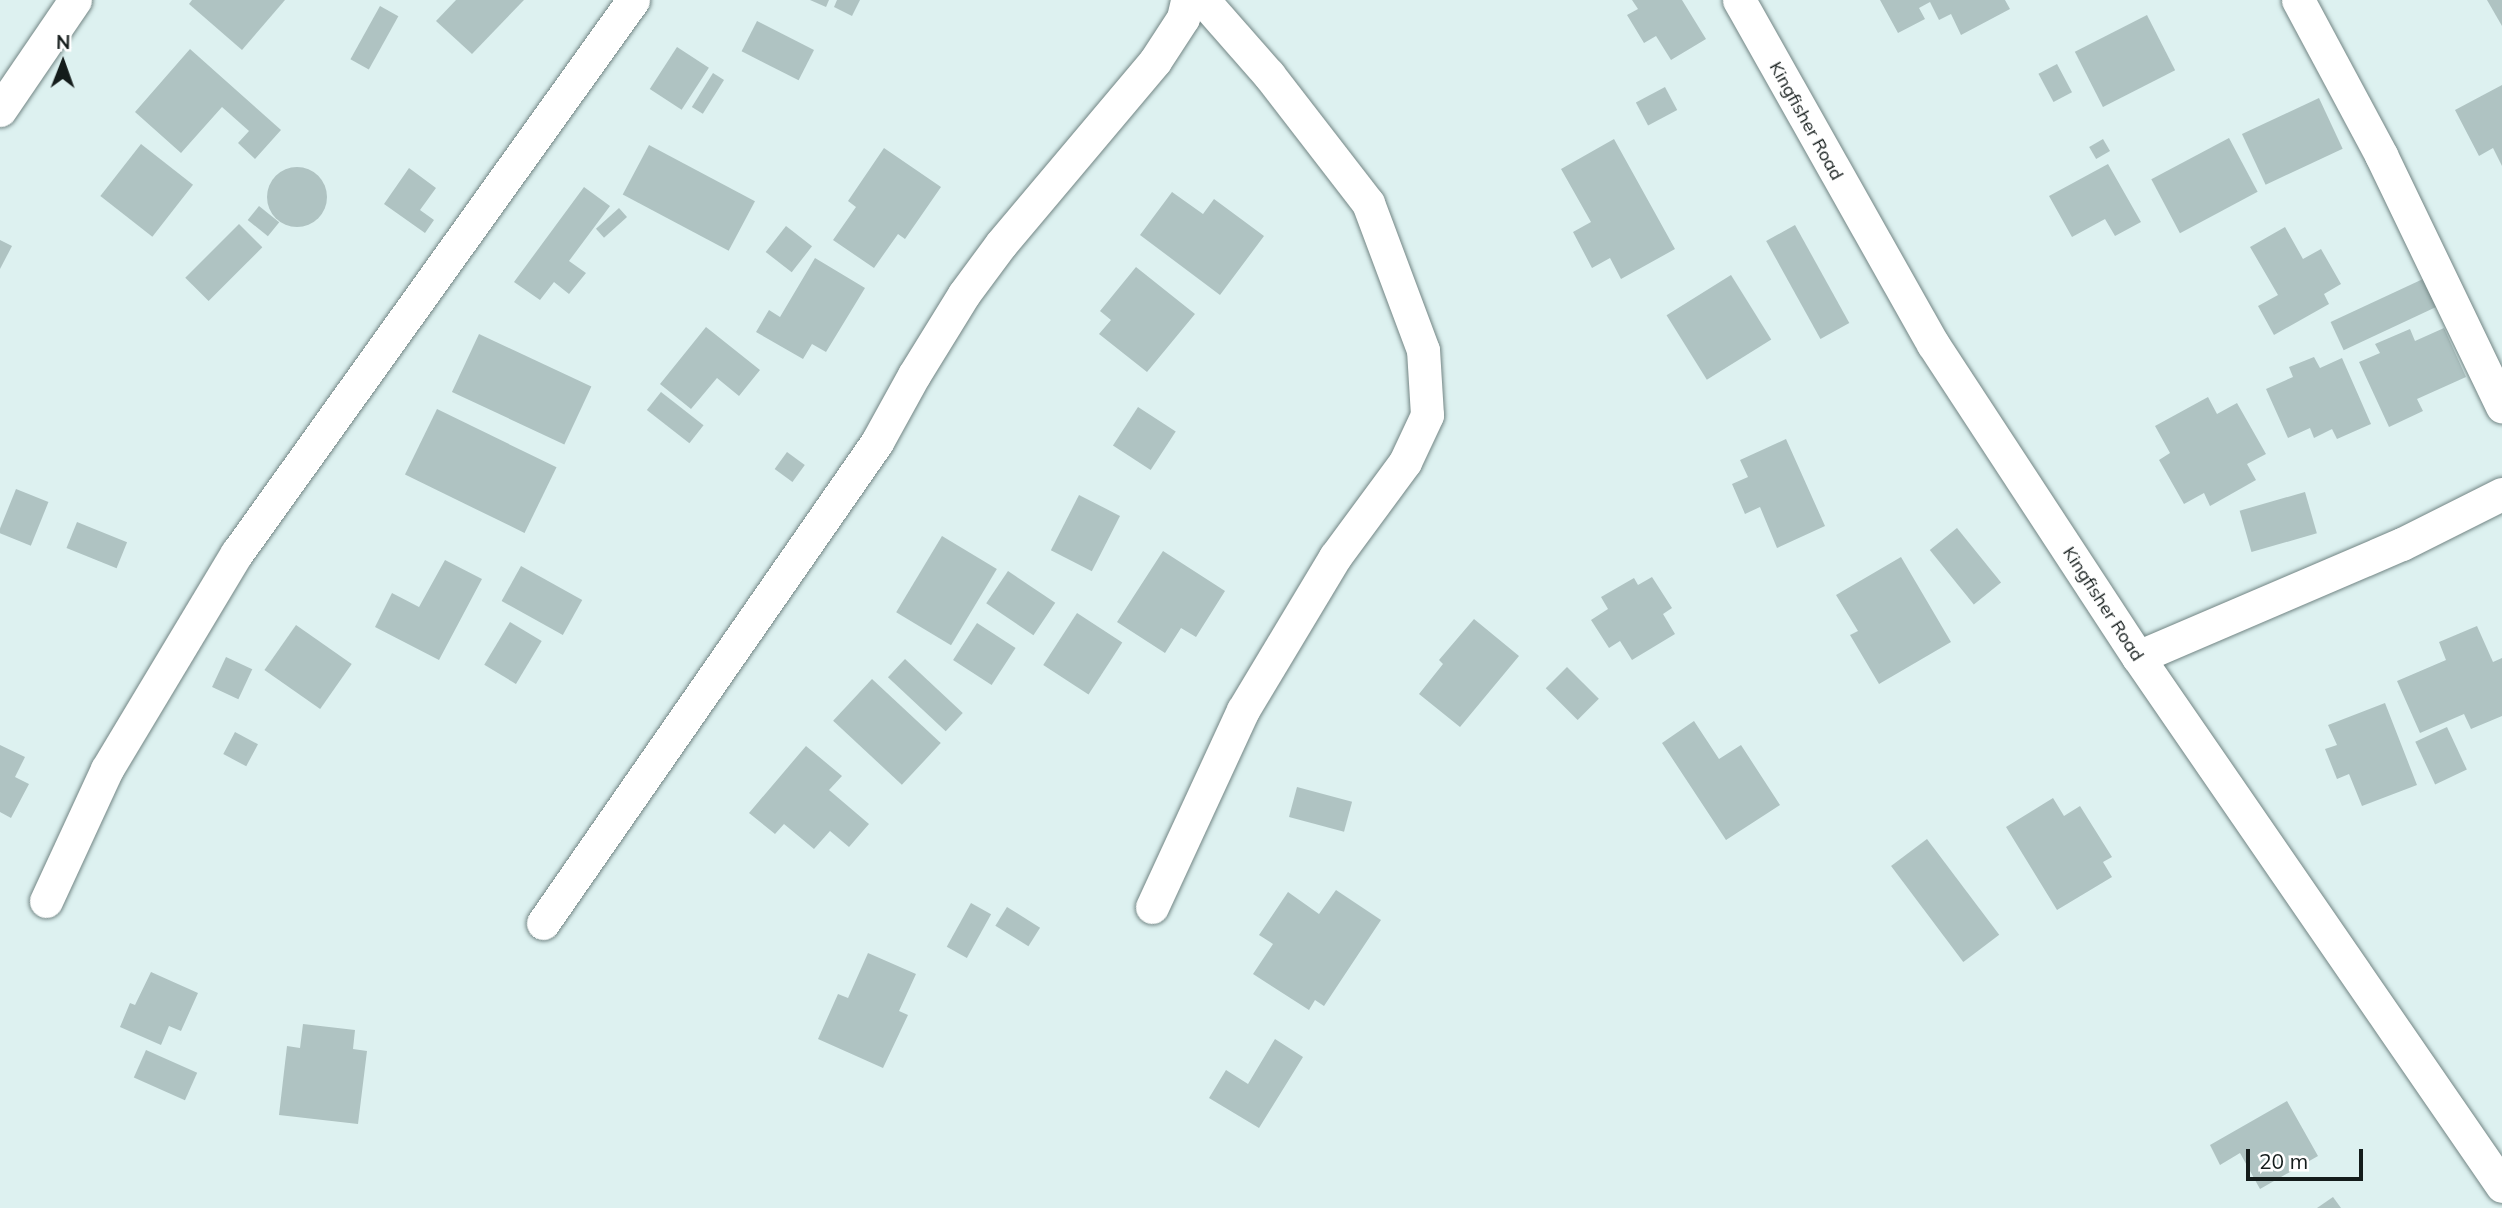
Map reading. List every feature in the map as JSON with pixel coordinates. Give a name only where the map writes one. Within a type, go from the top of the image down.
[{"type":"street","points":[[0,110],[75,0]]},
{"type":"street","points":[[46,901],[107,769],[237,553],[633,0]]},
{"type":"street","points":[[542,923],[877,442],[964,293],[1000,244],[1155,61],[1183,18],[1187,0]]},
{"type":"street","points":[[1152,907],[1243,710],[1335,557],[1405,461],[1427,415],[1423,350],[1368,204],[1269,75],[1203,0]]},
{"type":"street","name":"Kingfisher Road","points":[[1739,0],[1933,344],[2138,657],[2502,1186]]},
{"type":"street","points":[[2298,0],[2381,155],[2502,406]]},
{"type":"street","points":[[2138,657],[2402,544],[2502,494]]},
{"type":"building","points":[[192,0],[285,0],[242,50],[189,4]]},
{"type":"building","points":[[456,0],[524,0],[472,54],[436,21]]},
{"type":"building","points":[[810,0],[829,0],[826,7]]},
{"type":"building","points":[[837,0],[860,0],[852,16],[834,7]]},
{"type":"building","points":[[1632,0],[1682,0],[1706,39],[1671,60],[1656,36],[1644,43],[1627,15],[1638,9]]},
{"type":"building","points":[[1880,0],[2005,0],[2010,9],[1961,35],[1951,14],[1939,20],[1930,2],[1919,8],[1925,19],[1898,33]]},
{"type":"building","points":[[2487,0],[2502,0],[2502,26]]},
{"type":"building","points":[[380,6],[398,16],[369,70],[350,59]]},
{"type":"building","points":[[2147,15],[2175,70],[2103,107],[2075,52]]},
{"type":"building","points":[[757,21],[814,50],[799,80],[742,51]]},
{"type":"building","points":[[677,47],[709,68],[682,110],[650,89]]},
{"type":"building","points":[[190,49],[281,130],[255,159],[238,143],[249,131],[222,107],[181,153],[135,112]]},
{"type":"building","points":[[2057,64],[2072,92],[2053,102],[2038,74]]},
{"type":"building","points":[[713,73],[724,80],[703,114],[692,107]]},
{"type":"building","points":[[2502,85],[2502,166],[2493,148],[2479,156],[2455,110]]},
{"type":"building","points":[[1665,87],[1677,110],[1648,125],[1636,102]]},
{"type":"building","points":[[2319,98],[2343,149],[2266,185],[2242,134]]},
{"type":"building","points":[[2229,138],[2258,192],[2180,233],[2151,179]]},
{"type":"building","points":[[1614,139],[1675,249],[1621,279],[1610,258],[1592,268],[1573,232],[1591,222],[1561,169]]},
{"type":"building","points":[[2103,139],[2110,151],[2096,159],[2089,147]]},
{"type":"building","points":[[141,144],[193,185],[152,237],[100,196]]},
{"type":"building","points":[[649,145],[755,201],[729,251],[623,194]]},
{"type":"building","points":[[884,148],[941,187],[905,239],[898,234],[874,268],[833,240],[856,207],[848,201]]},
{"type":"building","points":[[2108,164],[2141,222],[2115,236],[2105,219],[2072,237],[2049,196]]},
{"type":"building","points":[[297,167],[318,176],[327,197],[318,218],[297,227],[276,218],[267,197],[276,176]]},
{"type":"building","points":[[409,168],[436,188],[420,210],[434,220],[425,233],[384,204]]},
{"type":"building","points":[[584,187],[610,206],[569,261],[586,273],[569,294],[554,282],[540,300],[514,282]]},
{"type":"building","points":[[1172,192],[1203,214],[1214,199],[1264,236],[1220,295],[1140,235]]},
{"type":"building","points":[[259,206],[279,222],[268,236],[248,220]]},
{"type":"building","points":[[619,208],[627,217],[604,238],[596,229]]},
{"type":"building","points":[[239,224],[262,247],[209,301],[185,278]]},
{"type":"building","points":[[1795,225],[1849,323],[1820,339],[1766,241]]},
{"type":"building","points":[[786,226],[812,246],[792,272],[766,252]]},
{"type":"building","points":[[2285,227],[2303,259],[2321,249],[2341,284],[2324,294],[2329,304],[2274,335],[2258,306],[2278,295],[2250,247]]},
{"type":"building","points":[[0,240],[12,246],[0,269]]},
{"type":"building","points":[[815,258],[865,288],[826,352],[812,344],[803,359],[756,332],[769,310],[780,317]]},
{"type":"building","points":[[1136,267],[1195,314],[1147,372],[1099,334],[1111,320],[1100,311]]},
{"type":"building","points":[[1731,275],[1771,339],[1707,380],[1667,315]]},
{"type":"building","points":[[2423,279],[2436,307],[2344,350],[2331,322]]},
{"type":"building","points":[[706,327],[760,370],[739,396],[717,378],[691,409],[660,384]]},
{"type":"building","points":[[2444,328],[2466,377],[2417,399],[2423,411],[2389,427],[2359,362],[2380,353],[2375,344],[2410,329],[2415,341]]},
{"type":"building","points":[[479,334],[591,386],[564,444],[452,392]]},
{"type":"building","points":[[2314,357],[2320,368],[2342,358],[2371,424],[2337,439],[2332,429],[2314,438],[2310,428],[2288,438],[2266,389],[2293,377],[2289,367]]},
{"type":"building","points":[[661,392],[704,425],[689,443],[647,410]]},
{"type":"building","points":[[2208,397],[2217,414],[2237,403],[2266,454],[2247,464],[2256,480],[2210,506],[2204,493],[2184,504],[2159,460],[2170,453],[2155,426]]},
{"type":"building","points":[[1138,407],[1176,432],[1151,470],[1113,446]]},
{"type":"building","points":[[437,409],[557,467],[525,533],[405,475]]},
{"type":"building","points":[[1786,439],[1825,526],[1777,548],[1760,507],[1745,514],[1732,484],[1748,477],[1740,460]]},
{"type":"building","points":[[787,452],[805,465],[792,482],[775,469]]},
{"type":"building","points":[[16,489],[48,502],[31,546],[0,533]]},
{"type":"building","points":[[2305,492],[2317,533],[2251,552],[2240,511]]},
{"type":"building","points":[[1079,495],[1120,516],[1092,571],[1051,550]]},
{"type":"building","points":[[77,522],[127,542],[117,568],[67,548]]},
{"type":"building","points":[[1957,528],[2001,582],[1974,604],[1930,550]]},
{"type":"building","points":[[942,536],[997,569],[951,645],[896,612]]},
{"type":"building","points":[[1163,551],[1225,591],[1196,637],[1181,628],[1165,653],[1117,622]]},
{"type":"building","points":[[1901,557],[1951,642],[1879,684],[1850,635],[1858,631],[1836,595]]},
{"type":"building","points":[[445,560],[482,579],[439,660],[375,627],[392,593],[419,607]]},
{"type":"building","points":[[521,566],[582,600],[563,635],[502,601]]},
{"type":"building","points":[[1008,571],[1055,603],[1033,635],[986,603]]},
{"type":"building","points":[[1652,577],[1672,608],[1663,614],[1675,634],[1632,660],[1620,641],[1609,648],[1591,620],[1608,609],[1601,597],[1634,578],[1638,585]]},
{"type":"building","points":[[1077,613],[1122,642],[1089,694],[1043,665]]},
{"type":"building","points":[[1474,619],[1519,656],[1460,727],[1419,694],[1443,664],[1439,660]]},
{"type":"building","points":[[510,622],[542,641],[516,684],[484,665]]},
{"type":"building","points":[[977,623],[1016,648],[992,685],[953,660]]},
{"type":"building","points":[[296,625],[352,664],[320,709],[264,670]]},
{"type":"building","points":[[2477,626],[2493,662],[2502,658],[2502,716],[2471,729],[2464,714],[2420,733],[2397,681],[2446,660],[2439,642]]},
{"type":"building","points":[[226,657],[252,669],[238,699],[212,687]]},
{"type":"building","points":[[905,659],[963,713],[946,731],[888,677]]},
{"type":"building","points":[[1567,667],[1599,699],[1578,720],[1546,688]]},
{"type":"building","points":[[872,679],[941,743],[902,785],[833,721]]},
{"type":"building","points":[[2385,703],[2417,785],[2362,806],[2349,774],[2337,779],[2325,749],[2337,745],[2328,725]]},
{"type":"building","points":[[1694,721],[1719,759],[1741,745],[1780,805],[1726,840],[1662,743]]},
{"type":"building","points":[[2447,727],[2467,770],[2435,784],[2415,742]]},
{"type":"building","points":[[235,732],[258,744],[246,766],[223,754]]},
{"type":"building","points":[[0,745],[25,757],[15,777],[29,784],[11,818],[0,812]]},
{"type":"building","points":[[806,746],[842,776],[829,790],[869,824],[849,847],[830,831],[814,849],[784,824],[775,834],[749,813]]},
{"type":"building","points":[[1297,787],[1352,802],[1344,832],[1289,817]]},
{"type":"building","points":[[2053,798],[2064,816],[2080,806],[2112,857],[2103,862],[2112,877],[2057,910],[2006,827]]},
{"type":"building","points":[[1927,839],[1999,935],[1963,962],[1891,866]]},
{"type":"building","points":[[1336,890],[1381,920],[1324,1006],[1315,1000],[1309,1010],[1253,974],[1273,944],[1259,935],[1288,892],[1319,914]]},
{"type":"building","points":[[971,903],[991,914],[967,958],[947,947]]},
{"type":"building","points":[[1007,907],[1040,928],[1028,946],[995,926]]},
{"type":"building","points":[[868,953],[916,974],[899,1011],[908,1015],[883,1068],[818,1039],[838,994],[848,998]]},
{"type":"building","points":[[151,972],[198,993],[181,1031],[169,1026],[161,1045],[120,1027],[130,1003],[135,1005]]},
{"type":"building","points":[[303,1024],[355,1030],[353,1049],[367,1051],[358,1124],[279,1115],[287,1046],[300,1048]]},
{"type":"building","points":[[1275,1039],[1303,1057],[1259,1128],[1209,1098],[1226,1070],[1248,1084]]},
{"type":"building","points":[[146,1050],[197,1073],[185,1100],[134,1077]]},
{"type":"building","points":[[2287,1101],[2318,1156],[2260,1189],[2240,1153],[2220,1165],[2210,1145]]},
{"type":"building","points":[[2333,1197],[2341,1208],[2317,1208]]}]
